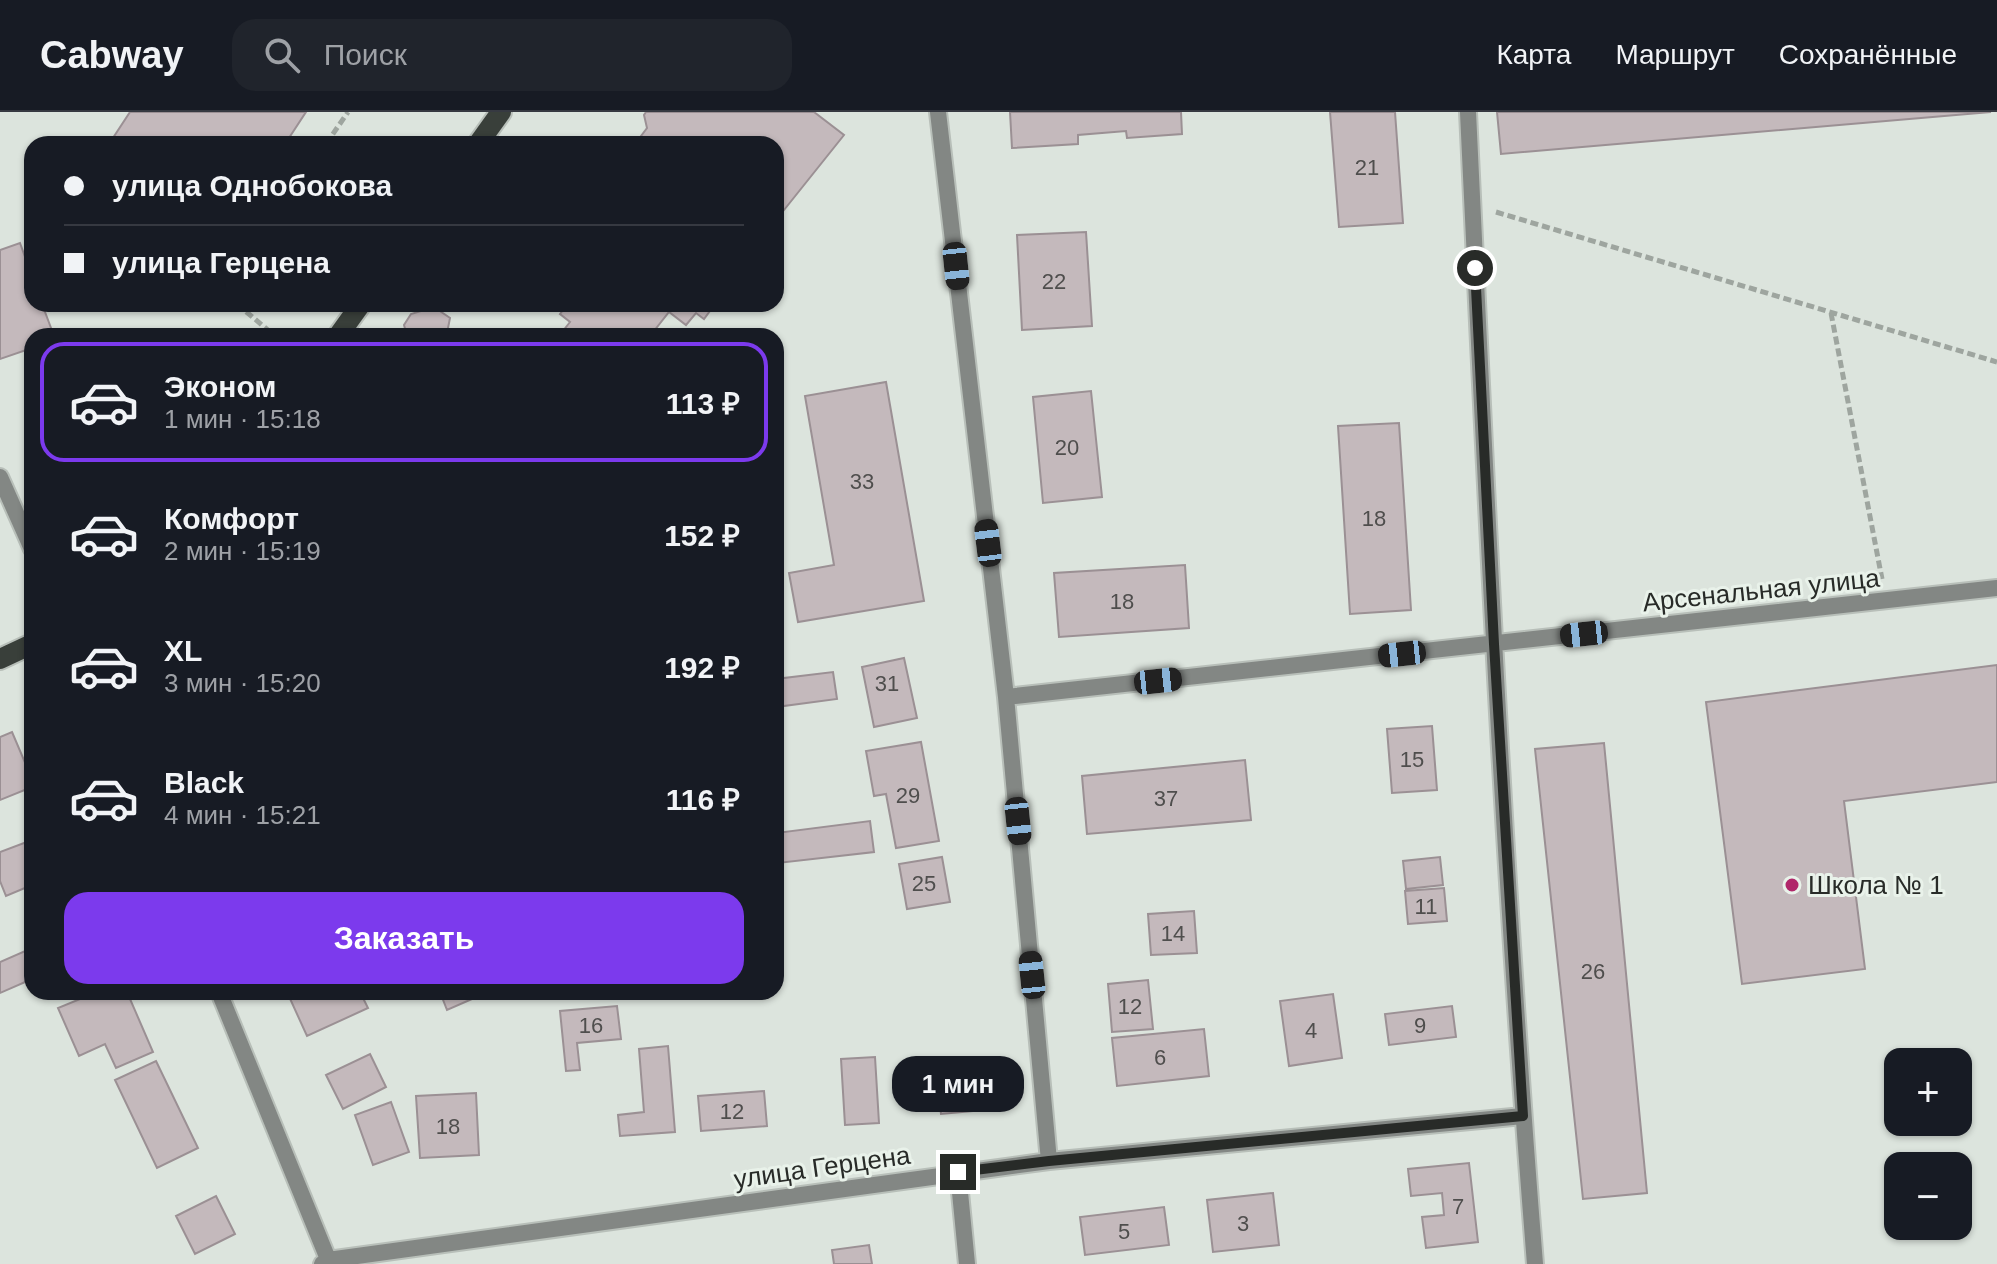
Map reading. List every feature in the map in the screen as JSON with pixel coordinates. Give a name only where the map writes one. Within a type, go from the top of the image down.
[{"type":"main road","points":[[484,136],[501,112]]},
{"type":"main road","points":[[0,659],[24,648]]},
{"type":"street","points":[[938,112],[1006,697],[1049,1161]]},
{"type":"street","points":[[1468,112],[1494,644],[1535,1264]]},
{"type":"street","points":[[0,477],[24,531]]},
{"type":"street","name":"Арсенальная улица","points":[[1006,697],[1997,588]]},
{"type":"street","points":[[222,1000],[327,1263]]},
{"type":"street","name":"улица Герцена","points":[[327,1263],[958,1172],[1523,1116]]},
{"type":"street","points":[[958,1172],[967,1264]]},
{"type":"path","points":[[332,136],[348,112]]},
{"type":"path","points":[[1472,205],[1997,362]]},
{"type":"path","points":[[246,312],[266,328]]},
{"type":"path","points":[[1831,313],[1887,600]]},
{"type":"building","points":[[130,112],[306,112],[290,136],[114,136]]},
{"type":"building","points":[[646,112],[814,112],[844,135],[784,210],[784,136],[641,136],[647,128]]},
{"type":"building","points":[[1010,112],[1181,112],[1182,134],[1127,138],[1126,131],[1078,135],[1078,144],[1012,148]]},
{"type":"building","points":[[1330,112],[1395,112],[1403,223],[1339,227]]},
{"type":"building","points":[[1497,112],[1991,112],[1501,154]]},
{"type":"building","points":[[1086,232],[1092,326],[1022,330],[1017,235]]},
{"type":"building","points":[[20,243],[24,254],[24,312],[45,312],[51,328],[24,328],[24,351],[0,359],[0,250]]},
{"type":"building","points":[[441,312],[450,318],[448,328],[405,328],[411,314]]},
{"type":"building","points":[[669,312],[656,328],[565,328],[570,322],[560,314]]},
{"type":"building","points":[[669,312],[709,312],[704,319],[696,313],[686,325]]},
{"type":"building","points":[[886,382],[924,601],[798,622],[789,573],[834,565],[805,396]]},
{"type":"building","points":[[1091,391],[1102,497],[1043,503],[1033,397]]},
{"type":"building","points":[[1399,423],[1411,610],[1350,614],[1338,426]]},
{"type":"building","points":[[1185,565],[1189,628],[1059,637],[1054,573]]},
{"type":"building","points":[[904,658],[917,718],[874,727],[862,667]]},
{"type":"building","name":"Школа № 1","points":[[1997,665],[1997,782],[1844,801],[1865,969],[1742,984],[1706,702]]},
{"type":"building","points":[[833,672],[837,699],[784,706],[784,678]]},
{"type":"building","points":[[1432,726],[1437,790],[1392,793],[1387,729]]},
{"type":"building","points":[[12,732],[24,760],[24,790],[0,800],[0,737]]},
{"type":"building","points":[[921,742],[939,841],[896,848],[886,794],[874,796],[866,751]]},
{"type":"building","points":[[1604,743],[1647,1193],[1583,1199],[1535,749]]},
{"type":"building","points":[[1245,760],[1251,820],[1087,834],[1082,776]]},
{"type":"building","points":[[870,821],[874,852],[784,862],[784,832]]},
{"type":"building","points":[[24,843],[24,888],[6,896],[0,881],[0,852]]},
{"type":"building","points":[[942,857],[950,902],[907,909],[899,864]]},
{"type":"building","points":[[1440,857],[1443,885],[1406,889],[1403,861]]},
{"type":"building","points":[[1444,888],[1447,921],[1408,924],[1405,891]]},
{"type":"building","points":[[1194,911],[1197,953],[1151,955],[1148,914]]},
{"type":"building","points":[[24,952],[24,982],[0,993],[0,962]]},
{"type":"building","points":[[1148,980],[1153,1029],[1112,1032],[1108,984]]},
{"type":"building","points":[[1333,994],[1342,1058],[1289,1066],[1280,1001]]},
{"type":"building","points":[[78,1000],[130,1000],[153,1052],[116,1068],[105,1044],[79,1056],[58,1008]]},
{"type":"building","points":[[291,1000],[364,1000],[368,1008],[307,1036]]},
{"type":"building","points":[[443,1000],[470,1000],[447,1010]]},
{"type":"building","points":[[617,1006],[621,1039],[577,1043],[580,1070],[566,1071],[560,1011]]},
{"type":"building","points":[[1452,1006],[1456,1037],[1389,1045],[1385,1014]]},
{"type":"building","points":[[1204,1029],[1209,1076],[1117,1086],[1112,1038]]},
{"type":"building","points":[[668,1046],[675,1132],[620,1136],[618,1115],[644,1112],[639,1049]]},
{"type":"building","points":[[370,1054],[386,1087],[343,1109],[326,1075]]},
{"type":"building","points":[[875,1057],[879,1123],[845,1125],[841,1059]]},
{"type":"building","points":[[156,1061],[198,1148],[157,1168],[115,1080]]},
{"type":"building","points":[[977,1062],[983,1110],[941,1114],[935,1067]]},
{"type":"building","points":[[764,1091],[767,1126],[701,1131],[698,1096]]},
{"type":"building","points":[[476,1093],[479,1155],[420,1158],[416,1096]]},
{"type":"building","points":[[391,1102],[409,1152],[373,1165],[355,1115]]},
{"type":"building","points":[[1469,1163],[1478,1242],[1426,1248],[1422,1217],[1444,1215],[1442,1193],[1411,1196],[1408,1169]]},
{"type":"building","points":[[1273,1193],[1279,1245],[1213,1252],[1207,1200]]},
{"type":"building","points":[[216,1196],[235,1234],[195,1254],[176,1216]]},
{"type":"building","points":[[1164,1207],[1169,1245],[1085,1255],[1080,1217]]},
{"type":"building","points":[[869,1245],[872,1264],[834,1264],[832,1250]]},
{"type":"place","name":"Школа № 1","points":[[1792,885]]},
{"type":"route","points":[[958,1172],[1523,1116],[1475,268]]}]
